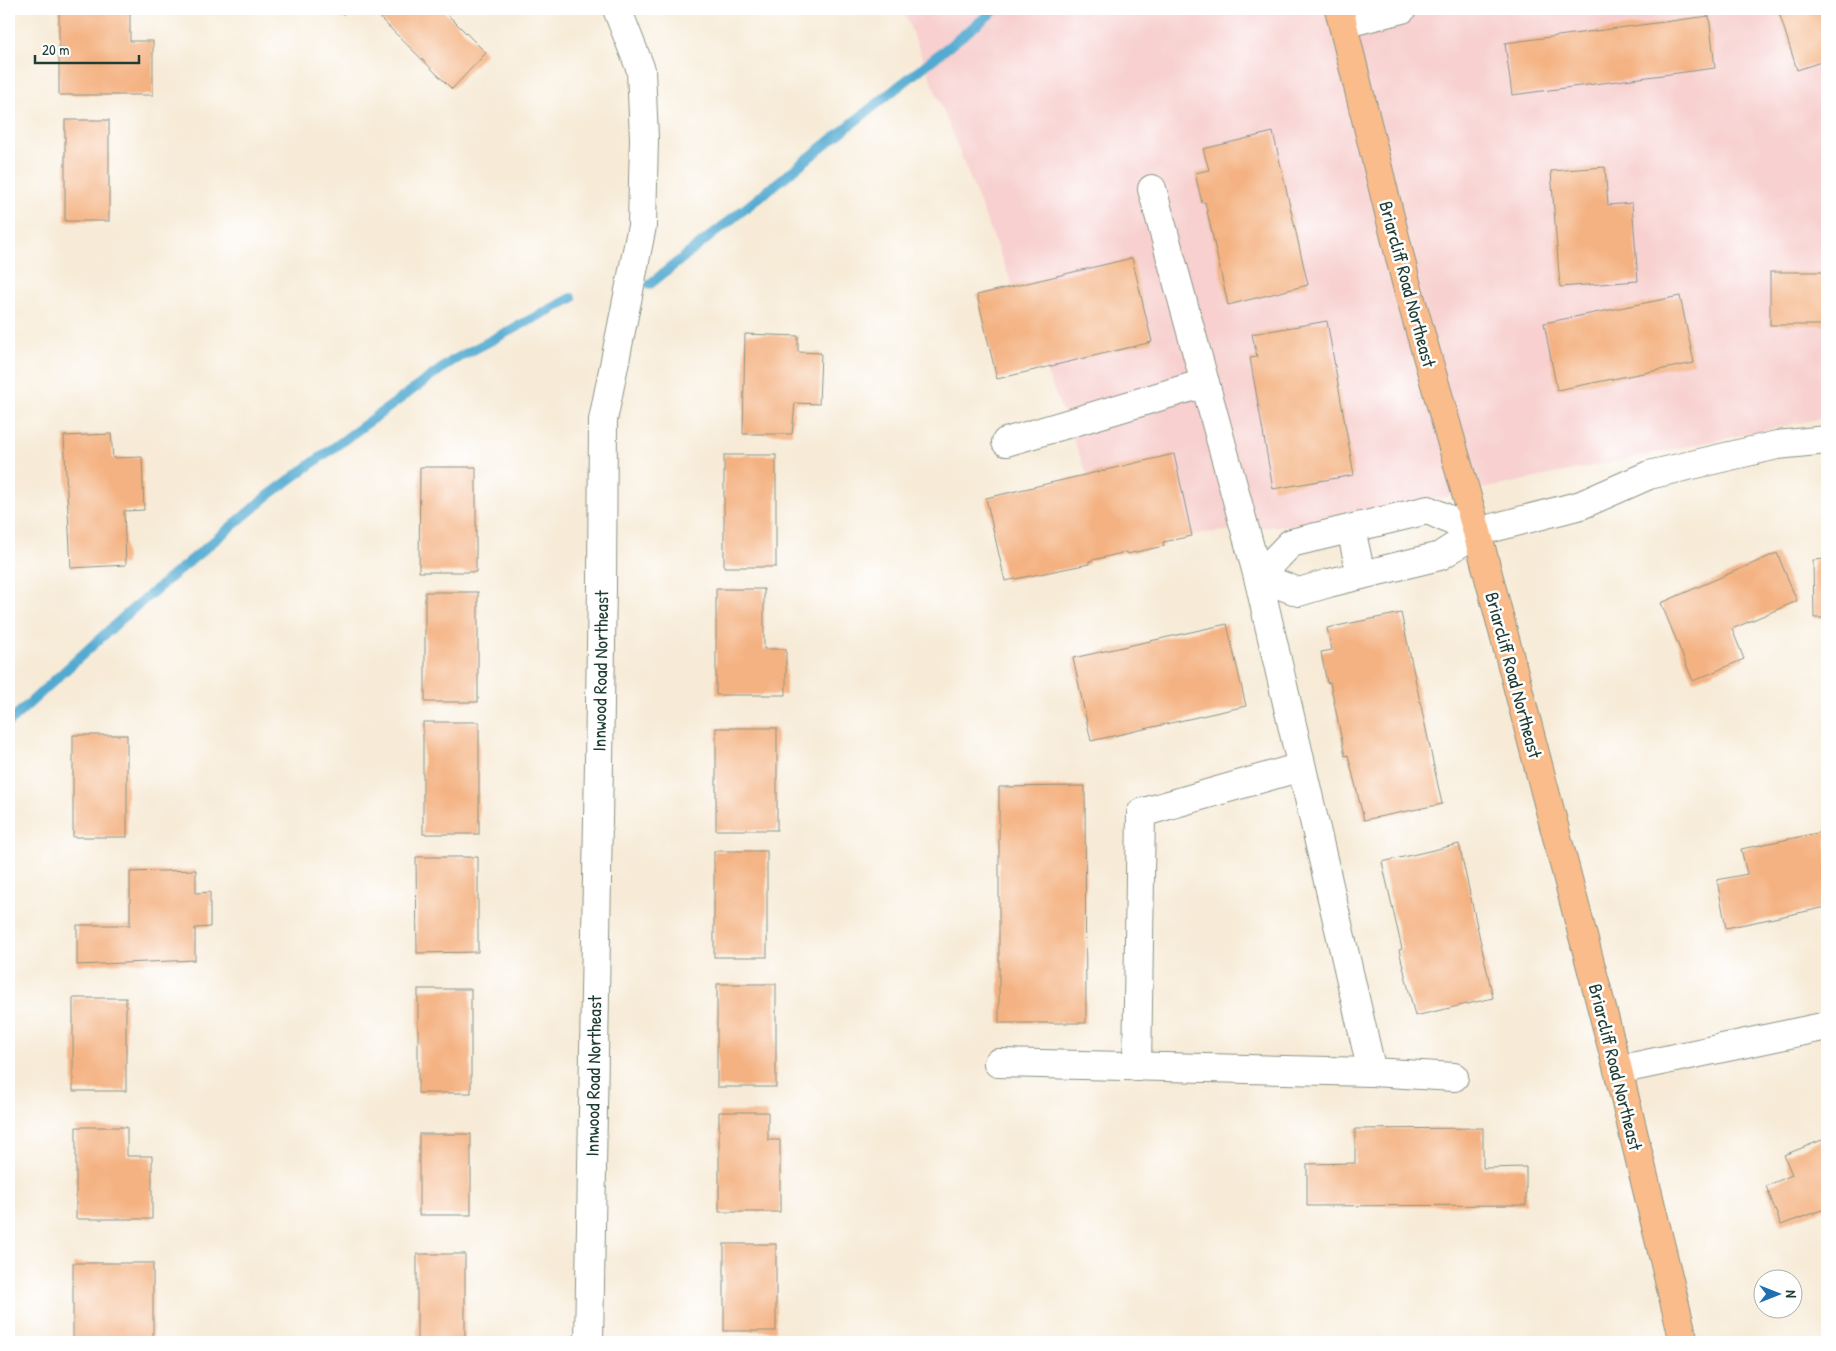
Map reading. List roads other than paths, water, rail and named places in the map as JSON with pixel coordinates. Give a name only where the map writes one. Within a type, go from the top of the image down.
[{"type":"main road","name":"Briarcliff Road Northeast","points":[[1341,16],[1406,282],[1477,532],[1618,1070],[1684,1342]]},
{"type":"street","name":"Innwood Road Northeast","points":[[589,1342],[602,586],[603,420],[642,226],[644,138],[641,70],[617,9]]},
{"type":"street","points":[[1341,16],[1402,9]]},
{"type":"street","points":[[1152,189],[1258,577],[1372,1072]]},
{"type":"street","points":[[1006,442],[1205,382]]},
{"type":"street","points":[[1258,577],[1299,592],[1440,556],[1477,532],[1581,505],[1649,475],[1777,445],[1827,440]]},
{"type":"street","points":[[1258,577],[1290,543],[1428,510],[1477,532]]},
{"type":"street","points":[[1350,529],[1362,576]]},
{"type":"street","points":[[1137,1067],[1141,813],[1302,768]]},
{"type":"street","points":[[1618,1070],[1827,1026]]},
{"type":"street","points":[[998,1063],[1372,1072],[1454,1077]]},
{"type":"waterway","points":[[650,284],[996,9]]},
{"type":"waterway","points":[[9,722],[128,613],[269,495],[452,361],[572,298]]}]
